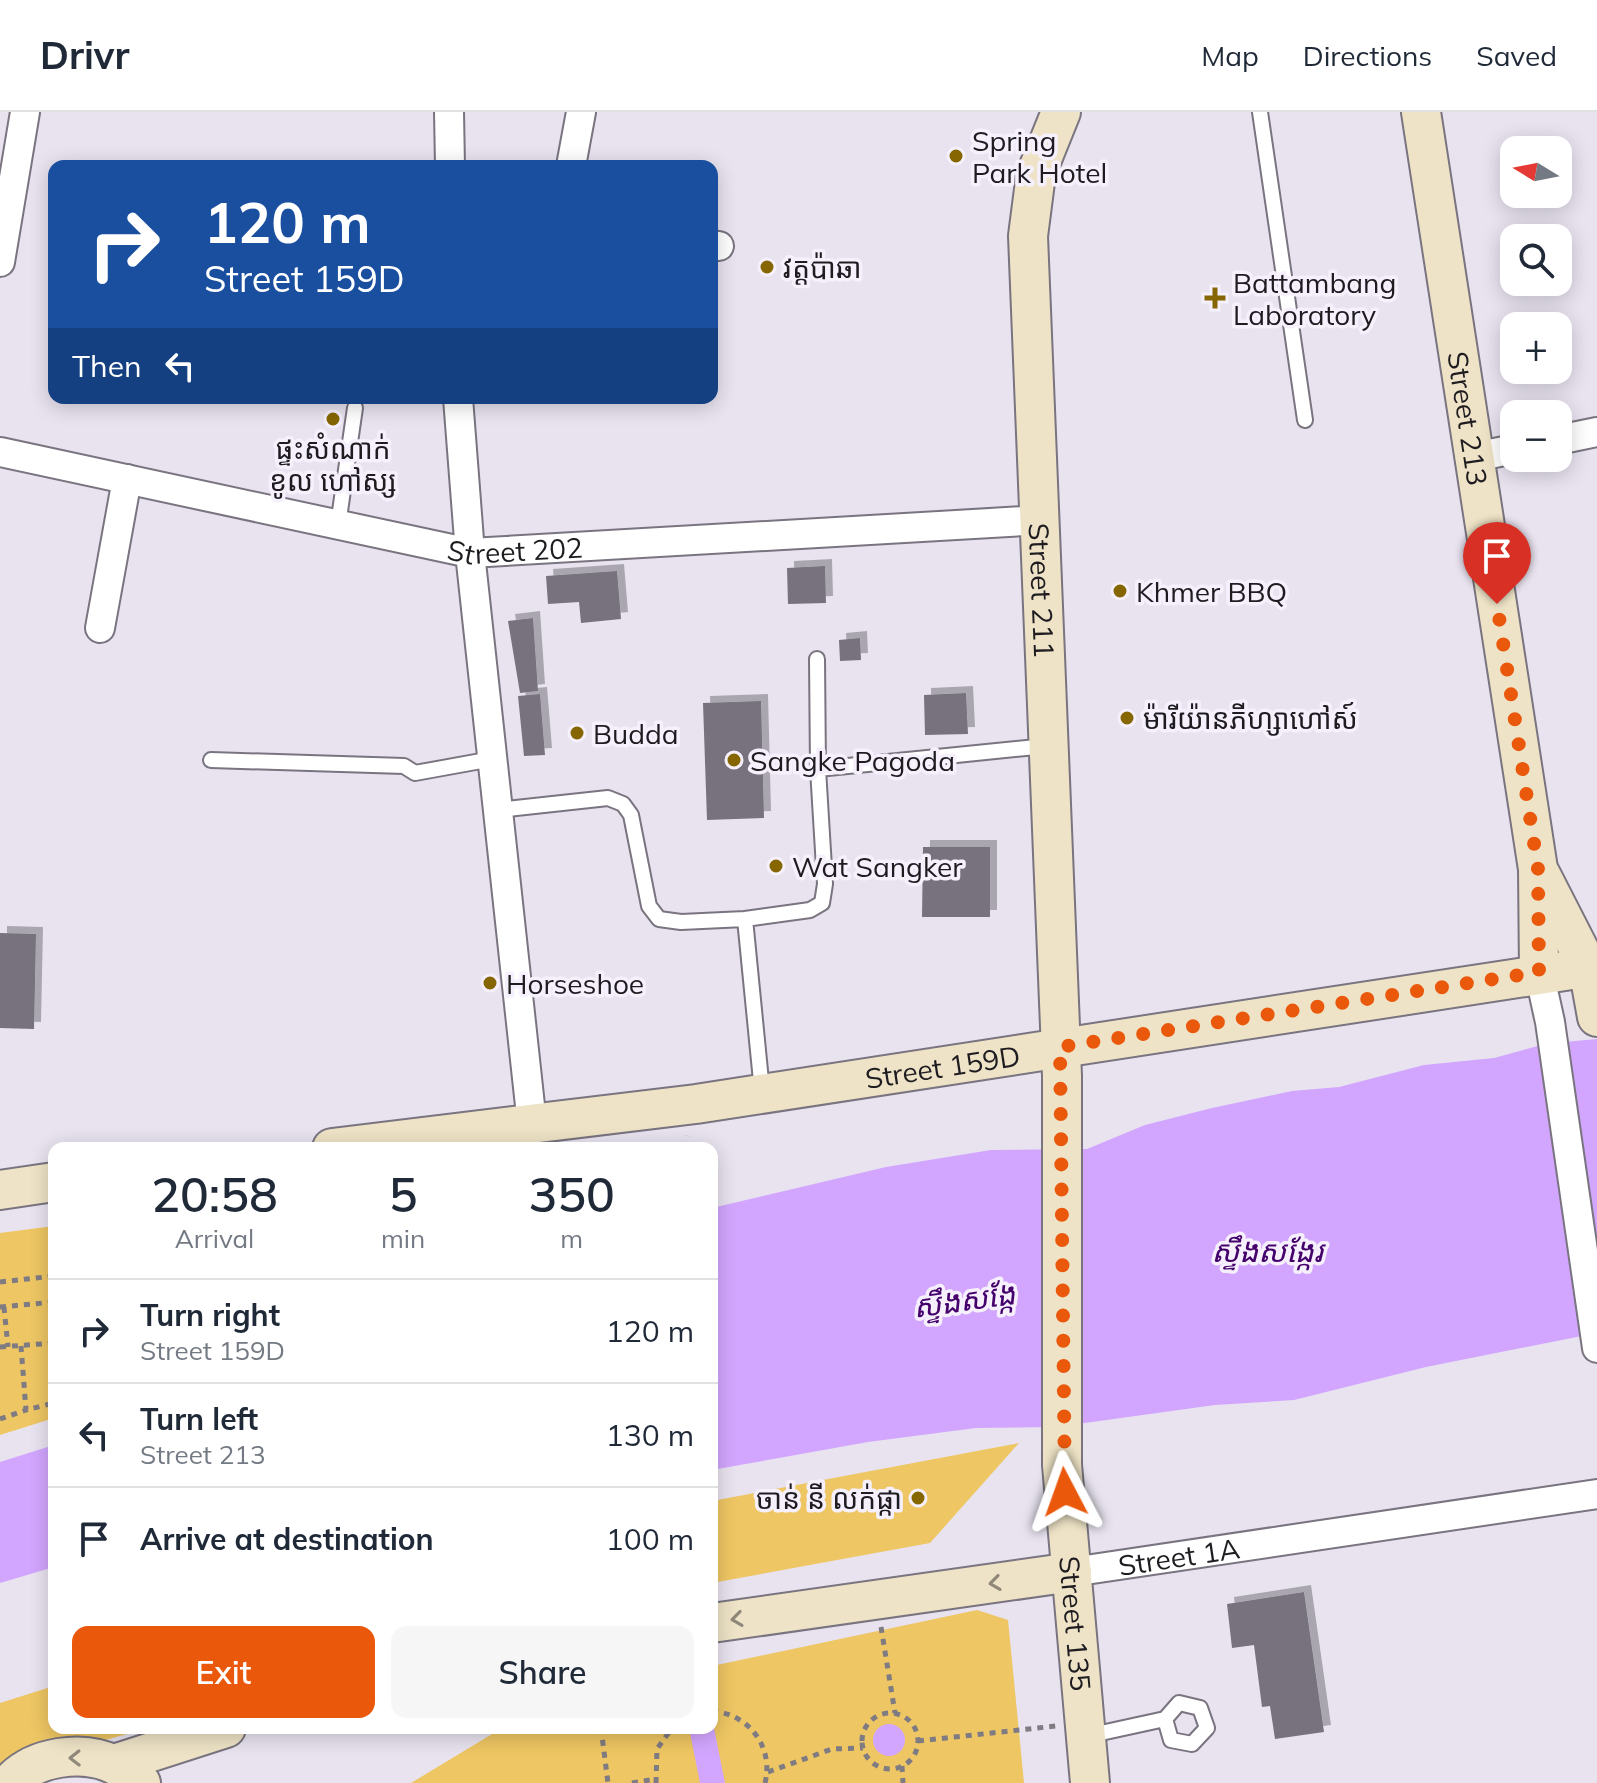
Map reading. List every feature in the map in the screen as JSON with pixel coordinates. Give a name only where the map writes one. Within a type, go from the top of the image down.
[{"type":"street","points":[[0,262],[25,112]]},
{"type":"street","points":[[449,112],[450,160]]},
{"type":"street","points":[[572,160],[581,112]]},
{"type":"street","name":"Street 211","points":[[1061,112],[1036,174],[1028,236],[1042,520],[1061,1061]]},
{"type":"street","name":"Street 213","points":[[1421,112],[1538,869],[1539,972],[1550,1022],[1597,1348]]},
{"type":"street","points":[[458,404],[470,553],[532,1124]]},
{"type":"street","points":[[1572,437],[1597,432]]},
{"type":"street","name":"Street 202","points":[[0,452],[470,553],[1042,520]]},
{"type":"street","points":[[1475,457],[1500,452]]},
{"type":"street","points":[[100,628],[127,479]]},
{"type":"street","name":"Street 213","points":[[1538,869],[1592,966],[1597,1017]]},
{"type":"street","name":"Street 159D","points":[[382,1142],[696,1104],[762,1092],[1061,1061],[1539,972],[1592,966]]},
{"type":"street","name":"Street 135","points":[[1061,1061],[1062,1465],[1090,1783]]},
{"type":"street","points":[[0,1190],[48,1183]]},
{"type":"street","name":"Street 1A","points":[[718,1622],[1597,1494]]},
{"type":"street","points":[[9,1782],[44,1761],[79,1756],[127,1774],[213,1734]]},
{"type":"lane","points":[[1260,112],[1305,420]]},
{"type":"lane","points":[[338,525],[355,408]]},
{"type":"lane","points":[[498,810],[608,798],[623,804],[631,815],[649,906],[659,919],[681,922],[745,919],[810,910],[822,903],[825,884],[818,769],[817,659]]},
{"type":"lane","points":[[818,769],[1050,746]]},
{"type":"lane","points":[[211,760],[404,766],[415,773],[492,759]]},
{"type":"lane","points":[[745,919],[762,1092]]},
{"type":"lane","points":[[1086,1730],[1165,1719]]},
{"type":"path","points":[[0,1282],[48,1277]]},
{"type":"path","points":[[8,1347],[2,1307],[48,1303]]},
{"type":"path","points":[[0,1347],[48,1344]]},
{"type":"path","points":[[21,1346],[26,1410]]},
{"type":"path","points":[[0,1419],[48,1404]]},
{"type":"path","points":[[876,1600],[895,1713]]},
{"type":"path","points":[[718,1712],[736,1717],[752,1728],[766,1752],[768,1772],[765,1783]]},
{"type":"path","points":[[885,1712],[895,1713],[911,1723],[918,1741],[915,1754],[902,1766],[882,1768],[874,1764],[863,1748],[862,1738],[869,1722],[885,1712]]},
{"type":"path","points":[[918,1741],[1086,1730]]},
{"type":"path","points":[[602,1734],[608,1783]]},
{"type":"path","points":[[632,1783],[656,1781],[657,1749],[668,1734]]},
{"type":"path","points":[[768,1772],[832,1749],[863,1748]]},
{"type":"path","points":[[902,1766],[903,1783]]},
{"type":"shaded area","points":[[48,1227],[48,1420],[0,1435],[0,1233]]},
{"type":"shaded area","points":[[1019,1443],[930,1543],[718,1582],[718,1500]]},
{"type":"shaded area","points":[[977,1610],[1008,1620],[1024,1783],[411,1783],[492,1734],[718,1734],[718,1665]]},
{"type":"shaded area","points":[[48,1688],[48,1734],[127,1734],[0,1770],[0,1703]]},
{"type":"water","name":"ស្ទឹងសង្កែរ","points":[[1550,1022],[1564,1042],[1597,1039],[1597,1333],[1426,1367],[1294,1400],[1215,1405],[1056,1427],[976,1428],[868,1442],[718,1469],[718,1207],[886,1167],[991,1150],[1087,1149],[1145,1125],[1212,1108],[1292,1091],[1339,1087],[1424,1065],[1494,1058],[1538,1046]]},
{"type":"water","points":[[48,1447],[48,1569],[0,1583],[0,1462]]},
{"type":"water","points":[[889,1724],[901,1728],[905,1740],[901,1752],[889,1756],[877,1752],[873,1740],[877,1728]]},
{"type":"water","points":[[690,1734],[715,1734],[725,1783],[700,1783]]},
{"type":"building","points":[[825,566],[826,603],[788,604],[787,568]]},
{"type":"building","points":[[617,571],[621,619],[581,623],[579,602],[548,604],[546,576]]},
{"type":"building","points":[[533,618],[538,691],[520,693],[508,621]]},
{"type":"building","points":[[860,638],[861,660],[840,661],[839,640]]},
{"type":"building","points":[[966,693],[968,734],[925,735],[924,695]]},
{"type":"building","points":[[540,694],[545,755],[524,756],[518,696]]},
{"type":"building","name":"Sangke Pagoda","points":[[761,701],[764,818],[707,820],[703,703]]},
{"type":"building","points":[[923,847],[990,847],[990,917],[922,917]]},
{"type":"building","points":[[0,933],[36,934],[34,1029],[0,1028]]},
{"type":"building","points":[[1304,1592],[1324,1732],[1275,1739],[1270,1706],[1262,1707],[1254,1645],[1232,1648],[1227,1604]]},
{"type":"place","name":"Spring Park Hotel","points":[[956,156]]},
{"type":"place","name":"វត្តប៉ាឆា","points":[[767,267]]},
{"type":"place","name":"Battambang Laboratory","points":[[1215,298]]},
{"type":"place","name":"ផ្ទះសំណាក់ ខូល ហៅស្ស","points":[[333,419]]},
{"type":"place","name":"Khmer BBQ","points":[[1120,591]]},
{"type":"place","name":"ម៉ារីយ៉ានភីហ្សាហៅស៍","points":[[1127,718]]},
{"type":"place","name":"Budda","points":[[577,733]]},
{"type":"place","name":"Sangke Pagoda","points":[[734,760]]},
{"type":"place","name":"Wat Sangker","points":[[776,866]]},
{"type":"place","name":"Horseshoe","points":[[490,983]]},
{"type":"place","name":"ចាន់ នី លក់ផ្កា","points":[[918,1498]]},
{"type":"route","points":[[1065,1492],[1062,1465],[1060,1047],[1539,972],[1538,869],[1497,604]]},
{"type":"water label","name":"ស្ទឹងសង្កែ","points":[[964,1300]]}]
